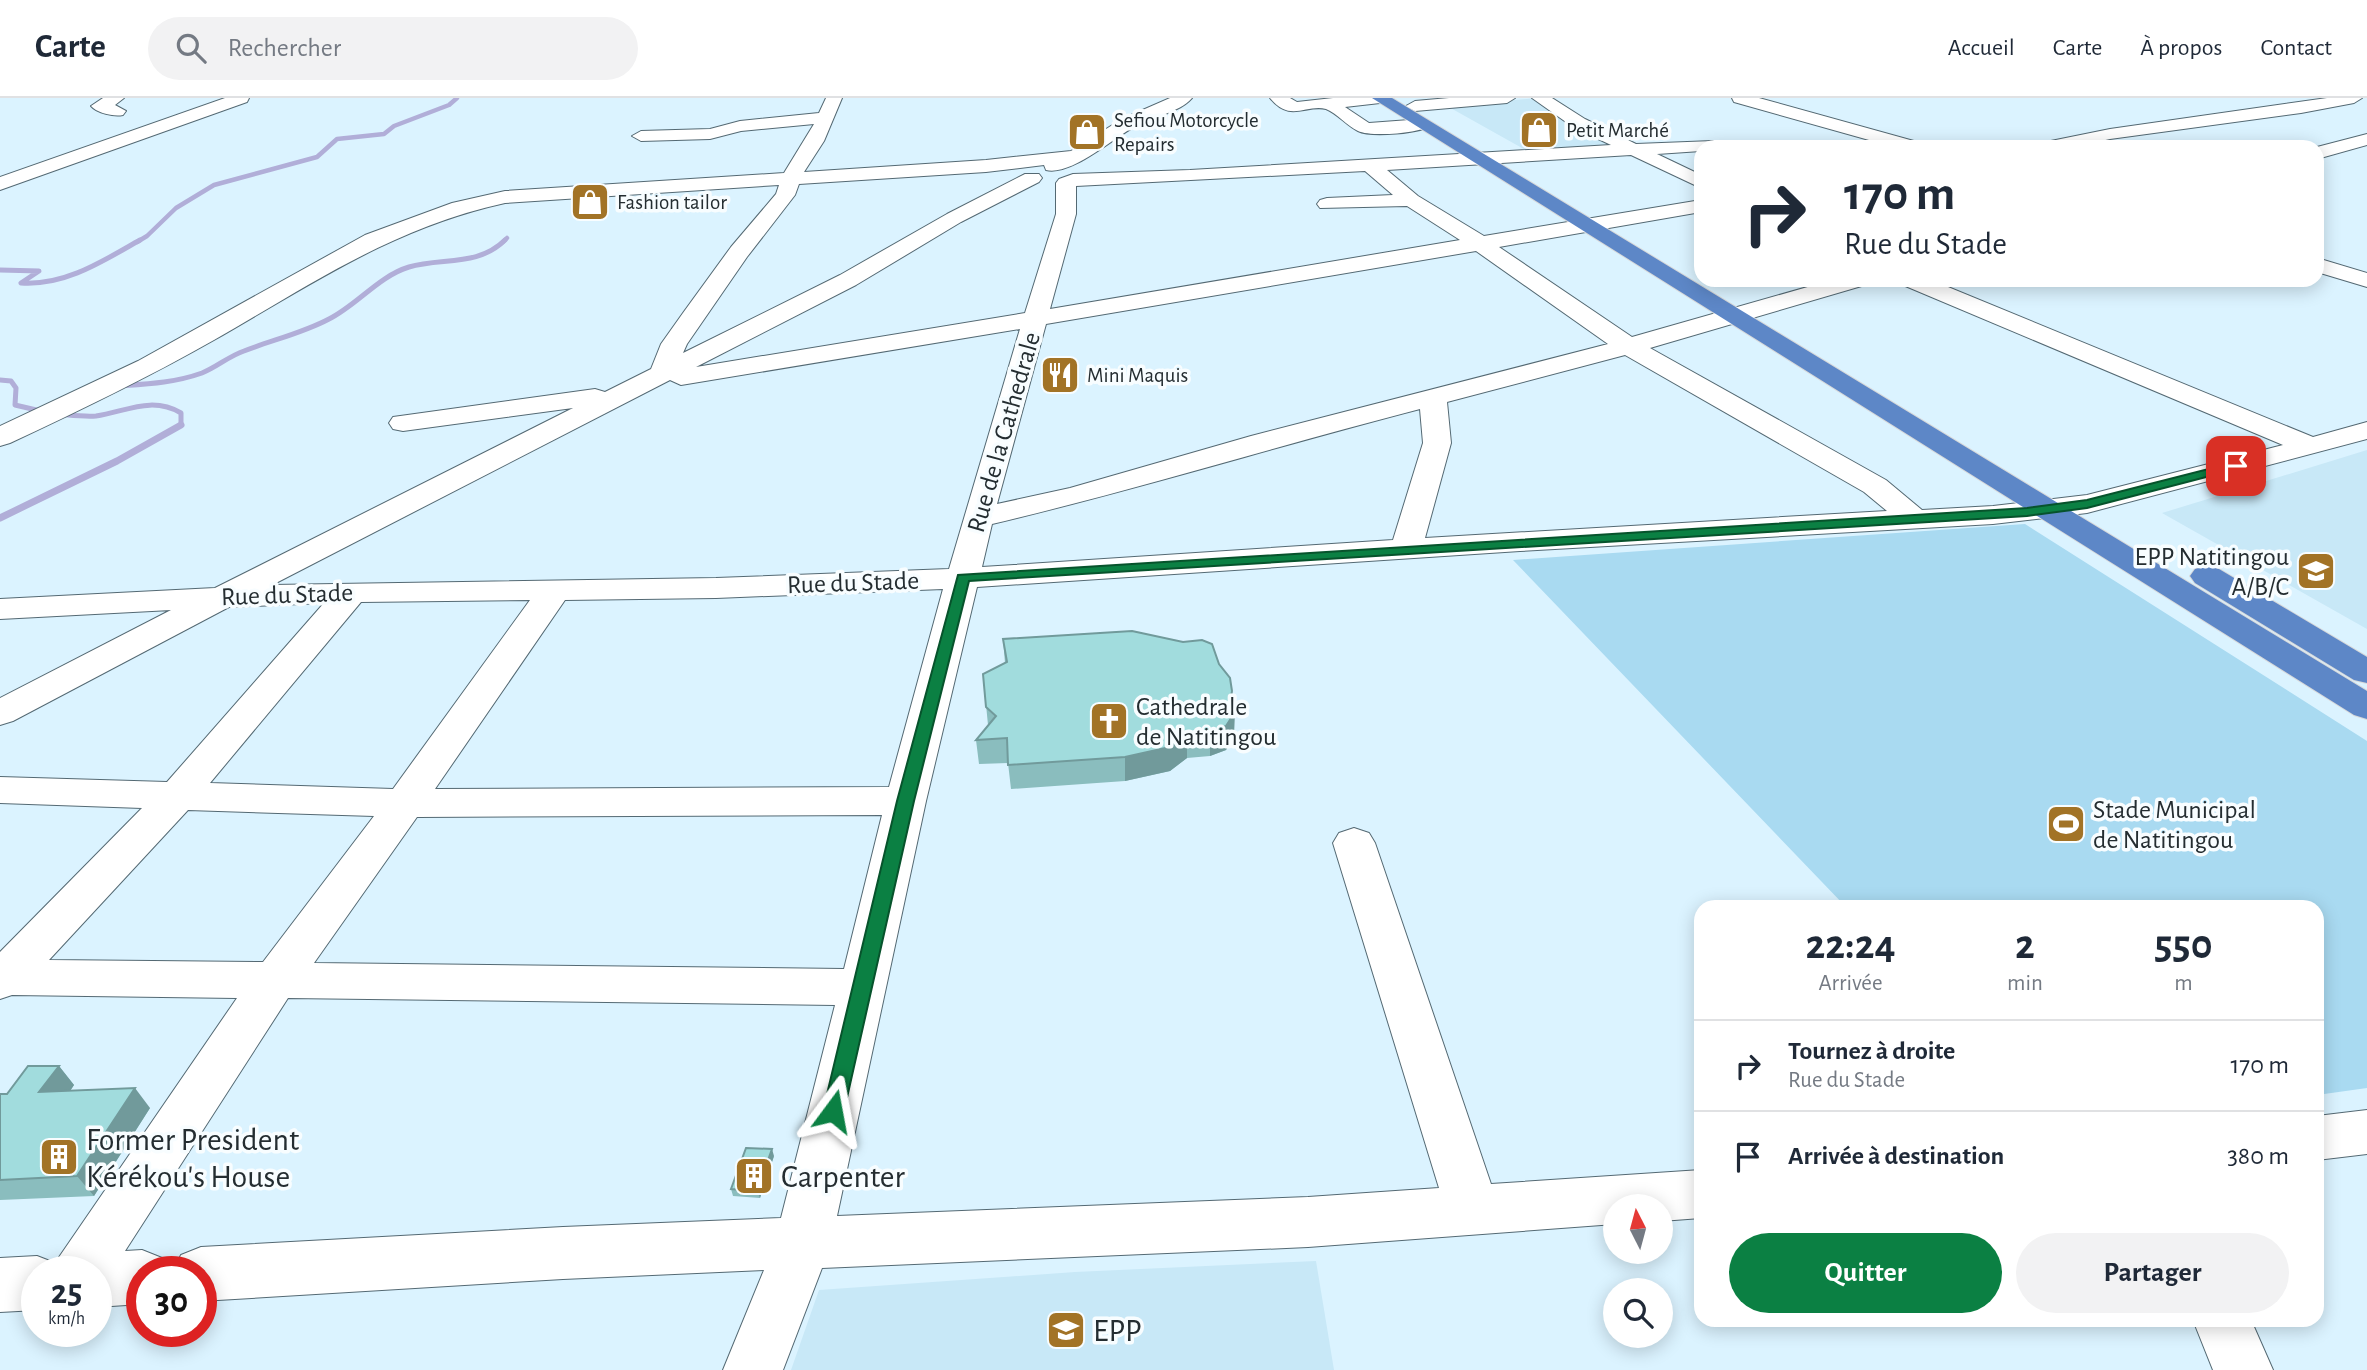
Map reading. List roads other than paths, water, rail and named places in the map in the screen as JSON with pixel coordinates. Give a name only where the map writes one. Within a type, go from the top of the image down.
[{"type":"highway","points":[[1380,98],[1414,110],[1694,280]]},
{"type":"highway","points":[[1598,223],[1694,271]]},
{"type":"highway","points":[[1705,287],[2087,504],[2367,673]]},
{"type":"highway","points":[[1720,287],[1747,312],[2050,509],[2367,707]]},
{"type":"street","points":[[0,184],[241,98]]},
{"type":"street","points":[[654,378],[692,318],[788,187],[798,163],[815,141],[834,98]]},
{"type":"street","points":[[0,713],[1057,173],[1128,123],[1184,98]]},
{"type":"street","points":[[1278,98],[1292,107],[1380,98]]},
{"type":"street","points":[[1329,104],[1365,128],[1372,129],[1414,110],[1507,98]]},
{"type":"street","points":[[1540,98],[1579,123],[1694,179]]},
{"type":"street","points":[[1740,98],[1889,140]]},
{"type":"street","points":[[2082,140],[2354,98]]},
{"type":"street","points":[[641,136],[710,134],[740,126],[826,118]]},
{"type":"street","points":[[2324,151],[2367,139]]},
{"type":"street","points":[[788,187],[941,186],[1057,173],[1190,176],[1694,146]]},
{"type":"street","points":[[0,164],[46,168]]},
{"type":"street","points":[[0,437],[168,356],[353,250],[448,211],[788,187],[1017,164],[1057,173]]},
{"type":"street","points":[[1369,165],[1411,200],[1478,242],[1628,346],[1875,486],[1916,520]]},
{"type":"street","name":"Rue de la Cathedrale","points":[[753,1370],[803,1244],[906,801],[978,518],[1066,214],[1057,173]]},
{"type":"street","points":[[1327,204],[1411,200]]},
{"type":"street","points":[[654,378],[1034,320],[1694,207]]},
{"type":"street","points":[[2324,267],[2367,281]]},
{"type":"street","points":[[978,518],[1090,491],[1433,396],[1628,346],[1833,287]]},
{"type":"street","points":[[1928,287],[2311,447]]},
{"type":"street","points":[[403,423],[559,400],[618,396]]},
{"type":"street","points":[[1406,550],[1437,443],[1433,396]]},
{"type":"street","name":"Rue du Stade","points":[[0,609],[225,596],[716,588],[963,578],[1916,520],[2087,504],[2311,447],[2367,430]]},
{"type":"street","points":[[91,1256],[275,979],[336,900],[555,590]]},
{"type":"street","points":[[1,978],[99,880],[178,795],[352,592]]},
{"type":"street","points":[[0,790],[402,803],[906,801]]},
{"type":"street","points":[[1354,843],[1473,1211]]},
{"type":"street","points":[[1,978],[863,987]]},
{"type":"street","points":[[2324,1137],[2367,1132]]},
{"type":"street","points":[[217,1273],[563,1253],[1308,1222],[1694,1195]]},
{"type":"street","points":[[0,1285],[21,1284]]},
{"type":"street","points":[[2225,1327],[2244,1370]]},
{"type":"waterway","points":[[137,242],[176,208],[214,185],[317,157],[337,139],[384,134],[394,126],[449,105],[457,98]]},
{"type":"waterway","points":[[0,270],[39,271],[21,283],[53,280],[83,270],[140,240]]},
{"type":"waterway","points":[[118,386],[171,381],[202,373],[239,353],[329,319],[398,271],[421,264],[471,258],[494,249],[505,240]]},
{"type":"waterway","points":[[0,380],[11,381],[16,388],[15,405],[45,412]]},
{"type":"waterway","points":[[58,414],[96,416],[150,405],[181,413],[181,425]]},
{"type":"waterway","points":[[0,518],[117,461],[181,425]]},
{"type":"place","name":"Petit Marché","points":[[1539,130]]},
{"type":"place","name":"Sefiou Motorcycle Repairs","points":[[1087,132]]},
{"type":"place","name":"Fashion tailor","points":[[590,202]]},
{"type":"place","name":"Mini Maquis","points":[[1060,375]]},
{"type":"place","name":"EPP Natitingou A/B/C","points":[[2316,571]]},
{"type":"place","name":"Cathedrale de Natitingou","points":[[1109,721]]},
{"type":"place","name":"Stade Municipal de Natitingou","points":[[2066,824]]},
{"type":"place","name":"Former President Kérékou's House","points":[[59,1157]]},
{"type":"place","name":"Carpenter","points":[[754,1176]]},
{"type":"place","name":"EPP","points":[[1066,1330]]}]
